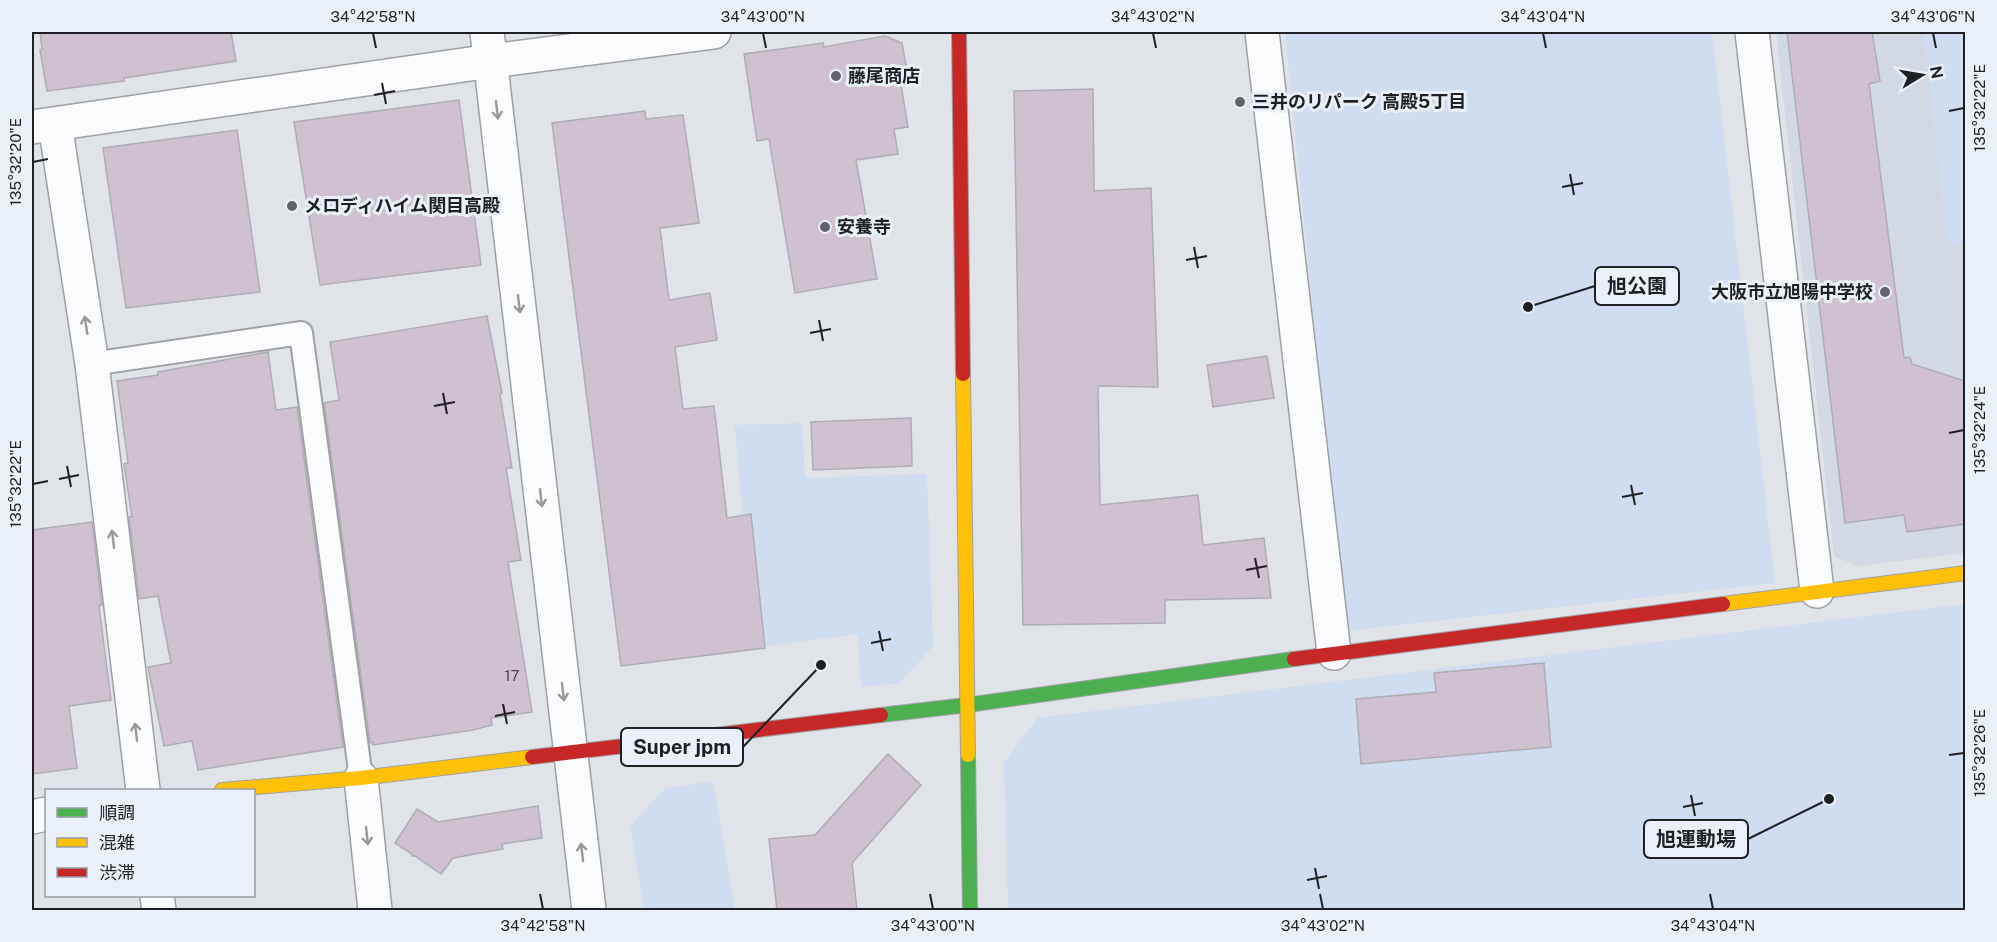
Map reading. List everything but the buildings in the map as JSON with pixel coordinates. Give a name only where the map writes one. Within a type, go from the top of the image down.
[{"type":"street","points":[[143,789],[92,364],[38,123],[489,46],[714,32]]},
{"type":"street","points":[[959,32],[970,910]]},
{"type":"street","points":[[1262,32],[1334,653]]},
{"type":"street","points":[[1752,32],[1817,591]]},
{"type":"street","points":[[489,46],[569,753],[589,910]]},
{"type":"street","points":[[234,789],[361,778],[967,705],[1334,653],[1965,573]]},
{"type":"street","points":[[361,778],[375,910]]},
{"type":"lane","points":[[92,364],[301,333],[361,778]]},
{"type":"shaded area","points":[[1285,32],[1712,32],[1775,583],[1345,631]]},
{"type":"shaded area","name":"大阪市立旭陽中学校","points":[[1776,32],[1965,32],[1965,553],[1858,566],[1834,556]]},
{"type":"shaded area","points":[[1924,32],[1965,32],[1965,242],[1947,244]]},
{"type":"shaded area","points":[[802,423],[805,478],[927,474],[933,646],[900,683],[861,687],[858,634],[753,648],[735,425]]},
{"type":"shaded area","points":[[1965,604],[1965,910],[1008,910],[1004,763],[1037,718]]},
{"type":"shaded area","points":[[713,781],[735,910],[644,910],[630,827],[664,789]]},
{"type":"traffic: fast","points":[[881,715],[1294,659]]},
{"type":"traffic: fast","points":[[968,755],[970,910]]},
{"type":"traffic: slow","points":[[963,374],[968,755]]},
{"type":"traffic: slow","points":[[1723,604],[1966,573]]},
{"type":"traffic: slow","points":[[234,789],[361,778],[532,757]]},
{"type":"traffic: jam","points":[[959,32],[963,374]]},
{"type":"traffic: jam","points":[[1294,659],[1723,604]]},
{"type":"traffic: jam","points":[[532,757],[881,715]]},
{"type":"place","name":"藤尾商店","points":[[836,76]]},
{"type":"place","name":"三井のリパーク 高殿5丁目","points":[[1240,102]]},
{"type":"place","name":"メロディハイム関目高殿","points":[[292,206]]},
{"type":"place","name":"安養寺","points":[[825,227]]},
{"type":"place","name":"大阪市立旭陽中学校","points":[[1885,292]]},
{"type":"place","name":"旭公園","points":[[1528,307]]},
{"type":"place","name":"Super jpm","points":[[821,665]]},
{"type":"place","name":"旭運動場","points":[[1829,799]]}]
